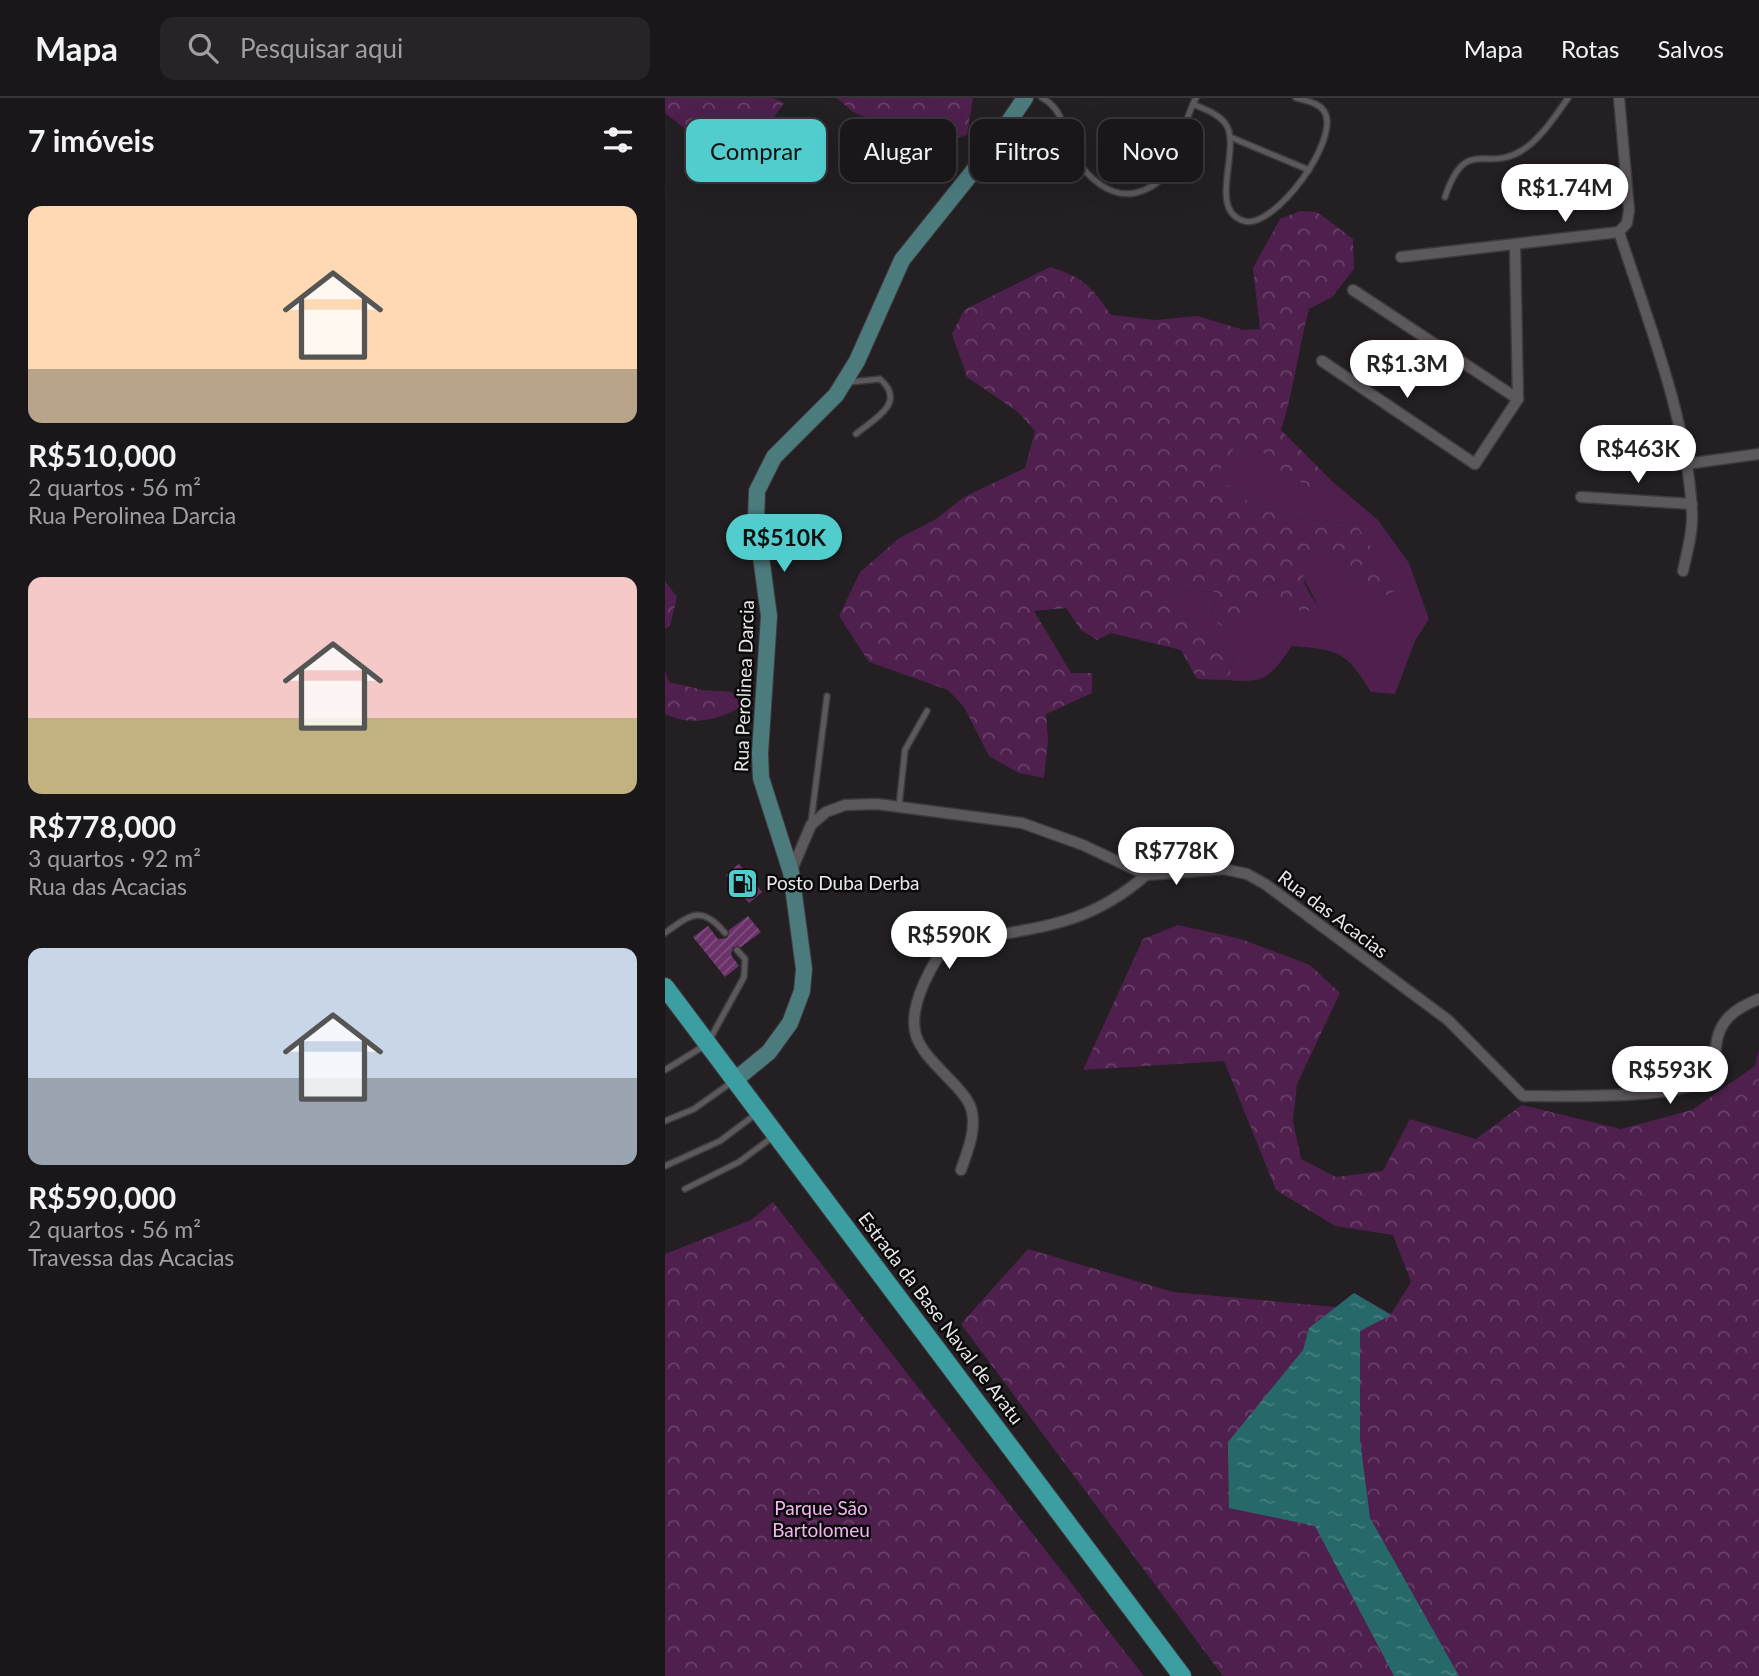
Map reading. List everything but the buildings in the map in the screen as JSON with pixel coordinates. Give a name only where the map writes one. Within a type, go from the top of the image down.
[{"type":"main road","name":"Estrada da Base Naval de Aratu","points":[[665,987],[1182,1676]]},
{"type":"street","name":"Rua Perolinea Darcia","points":[[734,1080],[762,1059],[780,1040],[790,1023],[802,991],[802,942],[790,872],[761,778],[760,753],[769,615],[755,504],[765,471],[774,457],[836,395],[844,383],[857,361],[902,260],[987,154],[1025,98]]},
{"type":"street","points":[[1401,257],[1619,232],[1627,223],[1629,210],[1619,98]]},
{"type":"street","points":[[1619,232],[1666,377],[1686,464],[1692,504],[1691,538],[1683,571]]},
{"type":"street","points":[[1322,361],[1475,464],[1518,399],[1515,246]]},
{"type":"street","points":[[1353,290],[1518,399]]},
{"type":"street","points":[[1686,464],[1759,454]]},
{"type":"street","points":[[1581,497],[1692,504]]},
{"type":"street","name":"Rua das Acacias","points":[[811,825],[825,812],[845,804],[899,806],[1022,823],[1083,845],[1146,875],[1224,869],[1247,874],[1265,884],[1448,1020],[1523,1096],[1620,1094],[1688,1088],[1702,1082],[1709,1075],[1714,1062],[1716,1038],[1729,1017],[1737,1008],[1759,999]]},
{"type":"street","points":[[790,872],[811,825]]},
{"type":"street","points":[[961,1170],[971,1139],[972,1112],[964,1095],[921,1049],[913,1031],[919,997],[938,957],[952,944],[1067,922],[1116,899],[1146,875]]},
{"type":"lane","points":[[1042,98],[1061,117],[1081,164],[1102,186],[1117,194],[1142,191],[1163,177],[1175,155],[1196,98]]},
{"type":"lane","points":[[1193,104],[1218,116],[1227,125],[1230,137],[1225,188],[1228,203],[1235,216],[1244,222],[1255,222],[1285,199],[1323,146],[1328,119],[1316,104],[1296,98]]},
{"type":"lane","points":[[1444,197],[1461,165],[1481,157],[1510,156],[1522,151],[1569,98]]},
{"type":"lane","points":[[1230,137],[1308,170]]},
{"type":"lane","points":[[844,383],[871,378],[880,379],[889,387],[892,400],[887,409],[856,434]]},
{"type":"lane","points":[[811,825],[827,696]]},
{"type":"lane","points":[[899,806],[905,750],[927,711]]},
{"type":"lane","points":[[665,933],[685,918],[703,915],[713,918],[725,933]]},
{"type":"lane","points":[[665,1070],[707,1044],[744,977],[745,959],[737,950]]},
{"type":"lane","points":[[665,1121],[694,1109],[734,1080]]},
{"type":"lane","points":[[665,1166],[720,1141],[759,1111]]},
{"type":"lane","points":[[685,1189],[739,1162],[776,1134]]},
{"type":"green space","points":[[665,98],[773,98],[784,103],[773,119],[686,119],[686,129],[665,113]]},
{"type":"green space","points":[[837,98],[973,98],[967,135],[956,138],[956,119],[870,119],[853,112]]},
{"type":"green space","points":[[1301,211],[1317,212],[1353,239],[1354,269],[1332,297],[1309,309],[1281,430],[1333,482],[1310,488],[1277,468],[1253,441],[1236,446],[1216,475],[1252,505],[1298,519],[1356,524],[1386,570],[1395,591],[1372,601],[1356,585],[1350,564],[1323,545],[1306,553],[1303,570],[1308,590],[1321,610],[1301,611],[1281,600],[1280,579],[1263,587],[1257,602],[1244,618],[1224,628],[1211,618],[1217,592],[1173,590],[1180,614],[1234,659],[1228,680],[1197,679],[1181,650],[1111,633],[1097,640],[1081,630],[1066,608],[1034,611],[1071,673],[1092,673],[1092,693],[1046,714],[1048,740],[1044,778],[1019,773],[989,756],[964,707],[948,690],[869,662],[839,616],[860,572],[898,539],[936,519],[964,497],[1025,468],[1035,431],[1018,412],[967,377],[952,334],[964,310],[1050,267],[1086,284],[1111,315],[1156,320],[1198,316],[1243,330],[1260,329],[1253,268],[1280,219]]},
{"type":"green space","points":[[1253,440],[1278,468],[1310,488],[1333,482],[1378,520],[1409,563],[1429,619],[1415,641],[1395,694],[1371,692],[1355,668],[1340,655],[1321,649],[1292,646],[1266,676],[1251,681],[1228,680],[1234,659],[1179,614],[1173,590],[1217,592],[1211,617],[1258,600],[1263,587],[1281,579],[1320,610],[1300,571],[1306,553],[1323,545],[1350,564],[1356,585],[1356,524],[1298,519],[1252,505],[1215,475],[1236,446]]},
{"type":"green space","points":[[665,581],[677,597],[670,626],[665,629]]},
{"type":"green space","points":[[665,670],[669,682],[703,690],[732,692],[742,706],[705,720],[685,720],[665,714]]},
{"type":"green space","points":[[1178,925],[1241,939],[1310,965],[1340,993],[1297,1084],[1293,1121],[1301,1159],[1336,1177],[1383,1171],[1410,1119],[1476,1139],[1522,1105],[1621,1129],[1692,1110],[1755,1066],[1759,1049],[1759,1676],[1223,1676],[961,1324],[1028,1249],[1173,1292],[1336,1307],[1354,1293],[1391,1314],[1411,1282],[1393,1235],[1335,1226],[1276,1190],[1224,1061],[1083,1070],[1143,939]]},
{"type":"green space","name":"Parque São Bartolomeu","points":[[773,1202],[1144,1676],[665,1676],[665,1254],[751,1220]]},
{"type":"water","points":[[1354,1293],[1391,1315],[1360,1331],[1360,1440],[1370,1518],[1459,1676],[1394,1676],[1315,1526],[1229,1508],[1228,1442],[1303,1350],[1309,1328]]},
{"type":"place","name":"Posto Duba Derba","points":[[743,883]]}]
